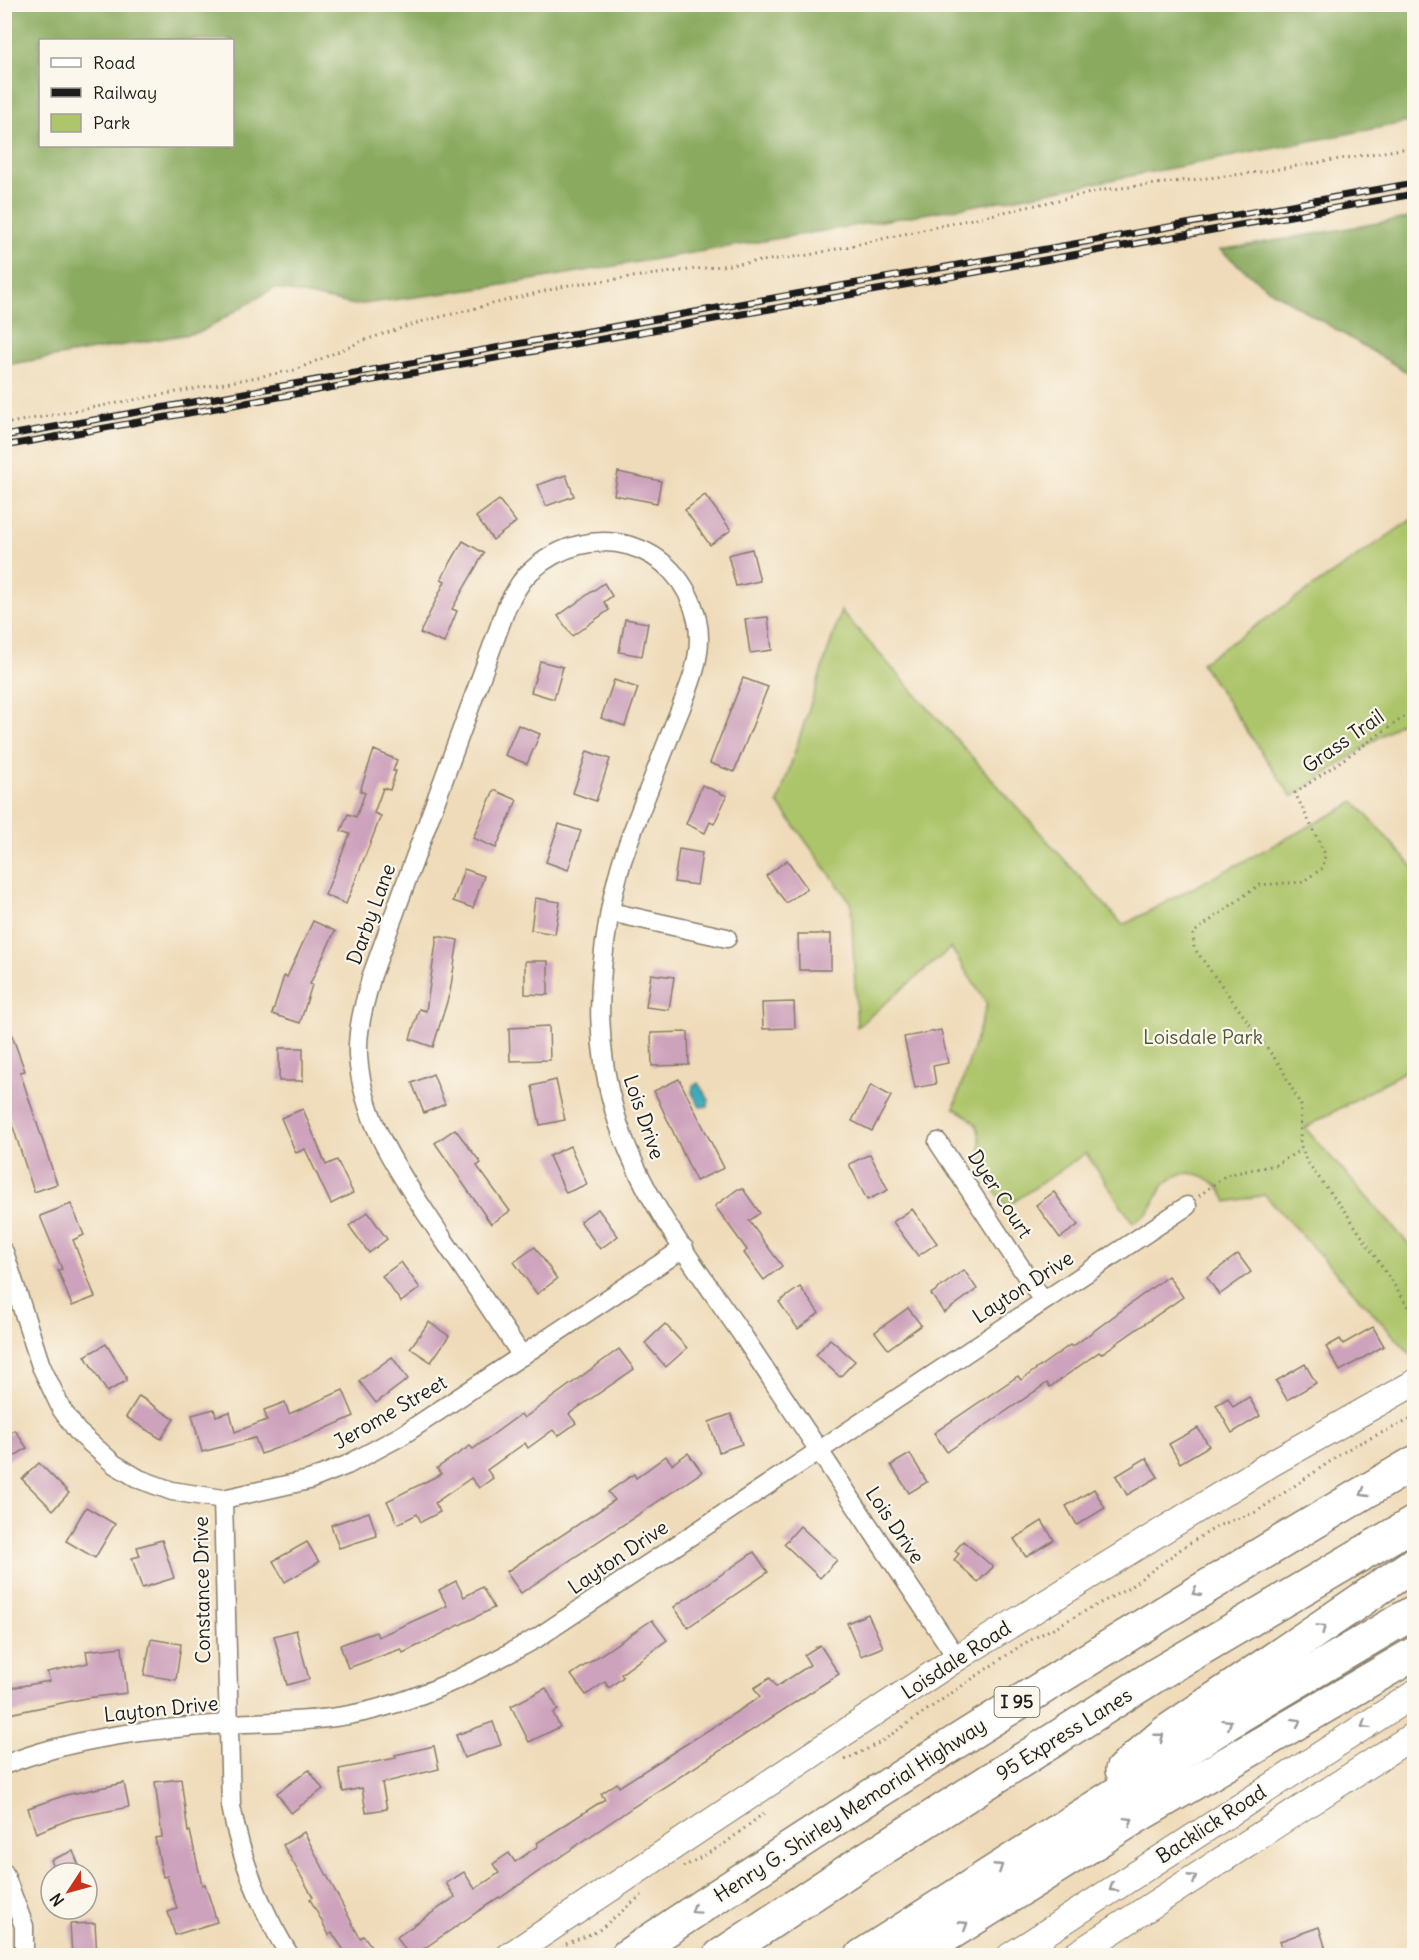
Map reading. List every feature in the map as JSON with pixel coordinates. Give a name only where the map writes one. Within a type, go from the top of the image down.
[{"type":"highway","name":"Henry G. Shirley Memorial Highway","points":[[627,1956],[960,1737],[1215,1580],[1414,1463]]},
{"type":"highway","name":"95 Express Lanes","points":[[720,1956],[866,1859],[1156,1675],[1414,1523]]},
{"type":"highway","points":[[1054,1832],[1165,1733],[1414,1564]]},
{"type":"highway","points":[[862,1956],[1240,1715],[1414,1612]]},
{"type":"highway","points":[[914,1956],[1134,1818],[1414,1654]]},
{"type":"main road","name":"Loisdale Road","points":[[508,1956],[957,1658],[1272,1463],[1414,1383]]},
{"type":"main road","name":"Backlick Road","points":[[1010,1956],[1414,1694]]},
{"type":"main road","name":"Backlick Road","points":[[1074,1956],[1414,1735]]},
{"type":"street","name":"Darby Lane","points":[[522,1356],[396,1168],[373,1123],[360,1076],[358,1053],[361,1015],[372,975],[507,606],[520,583],[528,573],[562,549],[601,541],[629,544]]},
{"type":"street","name":"Lois Drive","points":[[629,544],[658,559],[673,572],[685,589],[696,614],[699,640],[692,678],[622,862],[610,912],[598,989],[600,1037],[615,1113],[635,1165],[684,1248],[957,1658]]},
{"type":"street","points":[[610,912],[727,938]]},
{"type":"street","name":"Dyer Court","points":[[938,1142],[1043,1301]]},
{"type":"street","name":"Layton Drive","points":[[4,1765],[83,1741],[155,1729],[298,1722],[350,1715],[411,1699],[465,1677],[537,1638],[1187,1206]]},
{"type":"street","name":"Jerome Street","points":[[4,1252],[50,1387],[77,1431],[114,1464],[139,1479],[172,1491],[223,1499],[282,1487],[347,1465],[401,1436],[684,1248]]},
{"type":"street","name":"Constance Drive","points":[[223,1499],[230,1797],[238,1845],[265,1912],[290,1956]]},
{"type":"street","points":[[4,1874],[24,1926],[24,1956]]},
{"type":"path","points":[[4,424],[295,370],[365,340],[420,322],[569,285],[809,255],[1104,190],[1260,172],[1414,147]]},
{"type":"path","name":"Grass Trail","points":[[1301,1150],[1301,1106],[1281,1067],[1194,948],[1193,933],[1259,885],[1302,882],[1323,868],[1325,854],[1295,793],[1414,710]]},
{"type":"path","points":[[1187,1206],[1226,1175],[1275,1165],[1301,1150],[1307,1162],[1350,1218],[1414,1315]]},
{"type":"path","points":[[842,1761],[879,1743],[1023,1644],[1127,1589],[1185,1546],[1220,1525],[1256,1512],[1353,1446],[1414,1418]]},
{"type":"path","points":[[681,1868],[723,1845],[772,1807]]},
{"type":"path","points":[[565,1945],[598,1931],[646,1891]]},
{"type":"green space","points":[[5,4],[1414,5],[1414,121],[1012,199],[484,288],[355,305],[274,288],[201,332],[5,365]]},
{"type":"green space","points":[[1414,217],[1414,373],[1410,374],[1268,289],[1220,250]]},
{"type":"green space","points":[[1414,518],[1414,713],[1292,797],[1201,663]]},
{"type":"green space","name":"Loisdale Park","points":[[841,611],[1123,925],[1355,802],[1414,868],[1414,1066],[1305,1128],[1414,1250],[1414,1358],[1265,1195],[1227,1202],[1222,1193],[1209,1180],[1201,1176],[1183,1174],[1166,1183],[1149,1211],[1133,1223],[1086,1153],[1006,1207],[984,1171],[978,1129],[966,1115],[954,1108],[987,1004],[951,948],[857,1027],[851,903],[778,803]]},
{"type":"water","points":[[698,1083],[709,1100],[708,1106],[700,1107],[692,1093],[693,1086]]},
{"type":"building","points":[[618,472],[661,481],[657,503],[614,495]]},
{"type":"building","points":[[566,475],[574,496],[546,506],[538,485]]},
{"type":"building","points":[[705,495],[731,530],[710,545],[685,510]]},
{"type":"building","points":[[499,500],[516,522],[493,540],[476,517]]},
{"type":"building","points":[[463,541],[484,553],[452,609],[457,611],[444,643],[420,633],[445,581],[441,579]]},
{"type":"building","points":[[752,549],[760,581],[736,586],[728,555]]},
{"type":"building","points":[[604,583],[612,596],[604,602],[609,610],[572,636],[558,616]]},
{"type":"building","points":[[768,617],[772,650],[750,653],[745,619]]},
{"type":"building","points":[[625,619],[648,623],[642,656],[619,652]]},
{"type":"building","points":[[540,661],[563,667],[554,699],[531,692]]},
{"type":"building","points":[[743,678],[768,687],[734,772],[710,763]]},
{"type":"building","points":[[614,680],[638,688],[625,726],[601,718]]},
{"type":"building","points":[[518,725],[540,734],[527,764],[505,755]]},
{"type":"building","points":[[374,750],[397,760],[393,771],[396,771],[390,790],[383,788],[374,813],[381,816],[346,904],[325,895],[350,834],[341,831],[348,814],[356,817],[365,793],[360,791]]},
{"type":"building","points":[[587,751],[610,759],[596,801],[573,793]]},
{"type":"building","points":[[702,785],[727,796],[714,824],[710,822],[705,833],[686,824]]},
{"type":"building","points":[[494,790],[517,800],[496,848],[473,838]]},
{"type":"building","points":[[559,824],[581,831],[568,870],[546,862]]},
{"type":"building","points":[[679,849],[702,853],[697,885],[674,882]]},
{"type":"building","points":[[787,860],[807,888],[786,903],[766,876]]},
{"type":"building","points":[[464,869],[484,876],[473,908],[453,901]]},
{"type":"building","points":[[535,898],[560,902],[555,934],[531,930]]},
{"type":"building","points":[[313,921],[335,931],[310,984],[312,985],[300,1023],[272,1014],[284,976],[287,977]]},
{"type":"building","points":[[798,934],[831,934],[831,970],[799,970]]},
{"type":"building","points":[[437,936],[458,940],[450,992],[433,1047],[410,1039],[419,1009],[426,1011]]},
{"type":"building","points":[[525,961],[548,961],[548,995],[525,994]]},
{"type":"building","points":[[651,974],[674,977],[669,1010],[646,1007]]},
{"type":"building","points":[[794,1002],[795,1028],[763,1029],[762,1003]]},
{"type":"building","points":[[6,1019],[25,1071],[20,1072],[57,1184],[34,1192],[4,1099]]},
{"type":"building","points":[[549,1026],[550,1060],[510,1061],[509,1028]]},
{"type":"building","points":[[941,1030],[948,1063],[933,1066],[936,1084],[915,1088],[904,1037]]},
{"type":"building","points":[[688,1032],[689,1065],[652,1066],[651,1033]]},
{"type":"building","points":[[279,1048],[303,1048],[303,1081],[279,1081]]},
{"type":"building","points":[[433,1074],[445,1104],[424,1113],[412,1083]]},
{"type":"building","points":[[679,1079],[724,1168],[696,1181],[654,1091]]},
{"type":"building","points":[[556,1080],[565,1120],[540,1125],[532,1086]]},
{"type":"building","points":[[871,1085],[891,1096],[872,1131],[852,1121]]},
{"type":"building","points":[[303,1109],[326,1165],[337,1160],[353,1193],[331,1204],[305,1149],[296,1153],[281,1118]]},
{"type":"building","points":[[455,1129],[481,1163],[477,1166],[510,1211],[491,1224],[435,1143]]},
{"type":"building","points":[[570,1146],[587,1184],[566,1193],[549,1156]]},
{"type":"building","points":[[870,1154],[888,1190],[867,1200],[849,1164]]},
{"type":"building","points":[[738,1189],[743,1189],[760,1213],[749,1221],[782,1266],[764,1280],[744,1253],[747,1250],[715,1206]]},
{"type":"building","points":[[1054,1192],[1078,1225],[1060,1238],[1036,1205]]},
{"type":"building","points":[[71,1204],[84,1235],[73,1240],[95,1297],[72,1306],[58,1270],[62,1269],[40,1216]]},
{"type":"building","points":[[598,1209],[618,1236],[600,1249],[580,1221]]},
{"type":"building","points":[[912,1209],[937,1243],[918,1256],[893,1222]]},
{"type":"building","points":[[368,1212],[387,1239],[369,1253],[349,1226]]},
{"type":"building","points":[[535,1247],[557,1279],[537,1294],[514,1262]]},
{"type":"building","points":[[1238,1254],[1251,1272],[1219,1295],[1207,1277]]},
{"type":"building","points":[[401,1262],[420,1288],[401,1302],[382,1276]]},
{"type":"building","points":[[964,1270],[977,1289],[944,1313],[931,1294]]},
{"type":"building","points":[[1168,1276],[1183,1297],[1050,1387],[1047,1383],[947,1452],[934,1433],[1018,1376],[1021,1380],[1070,1345],[1072,1347]]},
{"type":"building","points":[[800,1287],[819,1313],[798,1329],[779,1302]]},
{"type":"building","points":[[908,1308],[921,1325],[888,1349],[875,1332]]},
{"type":"building","points":[[429,1322],[449,1336],[431,1362],[410,1348]]},
{"type":"building","points":[[665,1324],[687,1348],[666,1367],[645,1343]]},
{"type":"building","points":[[1373,1327],[1384,1346],[1340,1371],[1326,1347],[1340,1339],[1343,1344]]},
{"type":"building","points":[[830,1339],[855,1361],[840,1377],[816,1355]]},
{"type":"building","points":[[106,1344],[126,1376],[126,1381],[107,1392],[85,1356]]},
{"type":"building","points":[[619,1349],[634,1369],[569,1414],[576,1423],[558,1436],[553,1430],[528,1448],[525,1443],[487,1470],[493,1478],[479,1488],[471,1478],[435,1503],[440,1512],[421,1522],[417,1514],[398,1524],[387,1501],[441,1474],[437,1468],[470,1446],[473,1449],[521,1414],[524,1418]]},
{"type":"building","points":[[392,1357],[408,1379],[376,1403],[359,1381]]},
{"type":"building","points":[[1305,1364],[1316,1383],[1287,1400],[1276,1381]]},
{"type":"building","points":[[343,1390],[354,1416],[309,1436],[261,1454],[255,1438],[202,1452],[192,1415],[214,1409],[216,1416],[230,1412],[235,1432],[267,1420],[264,1410],[285,1402],[289,1414]]},
{"type":"building","points":[[139,1396],[174,1419],[161,1439],[126,1417]]},
{"type":"building","points":[[1249,1397],[1260,1416],[1232,1433],[1216,1405],[1228,1398],[1233,1407]]},
{"type":"building","points":[[731,1414],[742,1444],[719,1452],[709,1422]]},
{"type":"building","points":[[1198,1428],[1209,1446],[1180,1463],[1169,1444]]},
{"type":"building","points":[[15,1430],[27,1448],[4,1463],[4,1438]]},
{"type":"building","points":[[688,1453],[702,1472],[521,1593],[506,1572],[615,1500],[608,1492],[634,1474],[636,1478],[666,1456],[672,1464]]},
{"type":"building","points":[[910,1454],[927,1482],[909,1493],[891,1465]]},
{"type":"building","points":[[1146,1458],[1158,1477],[1127,1495],[1116,1476]]},
{"type":"building","points":[[39,1463],[69,1493],[53,1510],[22,1479]]},
{"type":"building","points":[[1094,1489],[1105,1508],[1077,1525],[1066,1506]]},
{"type":"building","points":[[86,1507],[115,1524],[95,1558],[66,1541]]},
{"type":"building","points":[[369,1512],[377,1536],[339,1548],[331,1525]]},
{"type":"building","points":[[1042,1521],[1054,1540],[1026,1557],[1014,1539]]},
{"type":"building","points":[[800,1526],[837,1560],[820,1578],[784,1544]]},
{"type":"building","points":[[162,1540],[174,1578],[142,1588],[132,1558],[140,1556],[137,1547]]},
{"type":"building","points":[[963,1541],[993,1567],[978,1582],[954,1560],[959,1554],[955,1551]]},
{"type":"building","points":[[307,1542],[319,1562],[285,1582],[273,1561]]},
{"type":"building","points":[[754,1552],[768,1572],[688,1627],[674,1607]]},
{"type":"building","points":[[456,1581],[464,1597],[482,1587],[494,1608],[403,1653],[401,1649],[348,1668],[340,1645],[376,1632],[378,1637],[447,1606],[439,1590]]},
{"type":"building","points":[[868,1614],[883,1647],[861,1656],[847,1623]]},
{"type":"building","points":[[652,1620],[667,1640],[621,1674],[623,1677],[609,1688],[605,1682],[586,1695],[571,1675]]},
{"type":"building","points":[[296,1630],[309,1679],[287,1685],[274,1636]]},
{"type":"building","points":[[151,1639],[181,1644],[176,1680],[144,1675]]},
{"type":"building","points":[[820,1645],[839,1674],[633,1807],[413,1956],[409,1956],[397,1937],[455,1897],[446,1883],[464,1872],[475,1889],[499,1873],[493,1864],[509,1853],[515,1862],[538,1846],[537,1843],[605,1799],[601,1794],[617,1783],[619,1787],[760,1697],[754,1688],[770,1678],[776,1687],[810,1665],[804,1655]]},
{"type":"building","points":[[122,1647],[127,1693],[86,1698],[4,1715],[4,1689],[50,1681],[47,1672],[88,1663],[86,1651]]},
{"type":"building","points":[[546,1688],[558,1710],[553,1713],[560,1727],[529,1742],[511,1706]]},
{"type":"building","points":[[493,1722],[501,1745],[464,1758],[456,1735]]},
{"type":"building","points":[[434,1746],[439,1769],[382,1783],[387,1809],[366,1812],[362,1788],[343,1792],[339,1769],[396,1758],[395,1755]]},
{"type":"building","points":[[309,1770],[323,1789],[291,1813],[277,1793]]},
{"type":"building","points":[[181,1779],[188,1832],[190,1831],[202,1885],[205,1884],[217,1922],[175,1935],[168,1912],[177,1909],[167,1876],[163,1877],[155,1838],[162,1837],[155,1782]]},
{"type":"building","points":[[124,1783],[129,1807],[73,1818],[36,1833],[28,1808],[66,1795]]},
{"type":"building","points":[[304,1832],[360,1938],[364,1936],[378,1956],[348,1956],[332,1933],[329,1935],[310,1899],[313,1897],[283,1845]]},
{"type":"building","points":[[73,1851],[77,1861],[51,1861]]},
{"type":"building","points":[[95,1923],[97,1956],[72,1956],[70,1924]]},
{"type":"building","points":[[1319,1927],[1328,1956],[1285,1956],[1280,1941]]},
{"type":"waterway","points":[[4,9],[23,4]]},
{"type":"railway","points":[[4,436],[1414,183]]},
{"type":"railway","points":[[4,446],[1414,194]]}]
